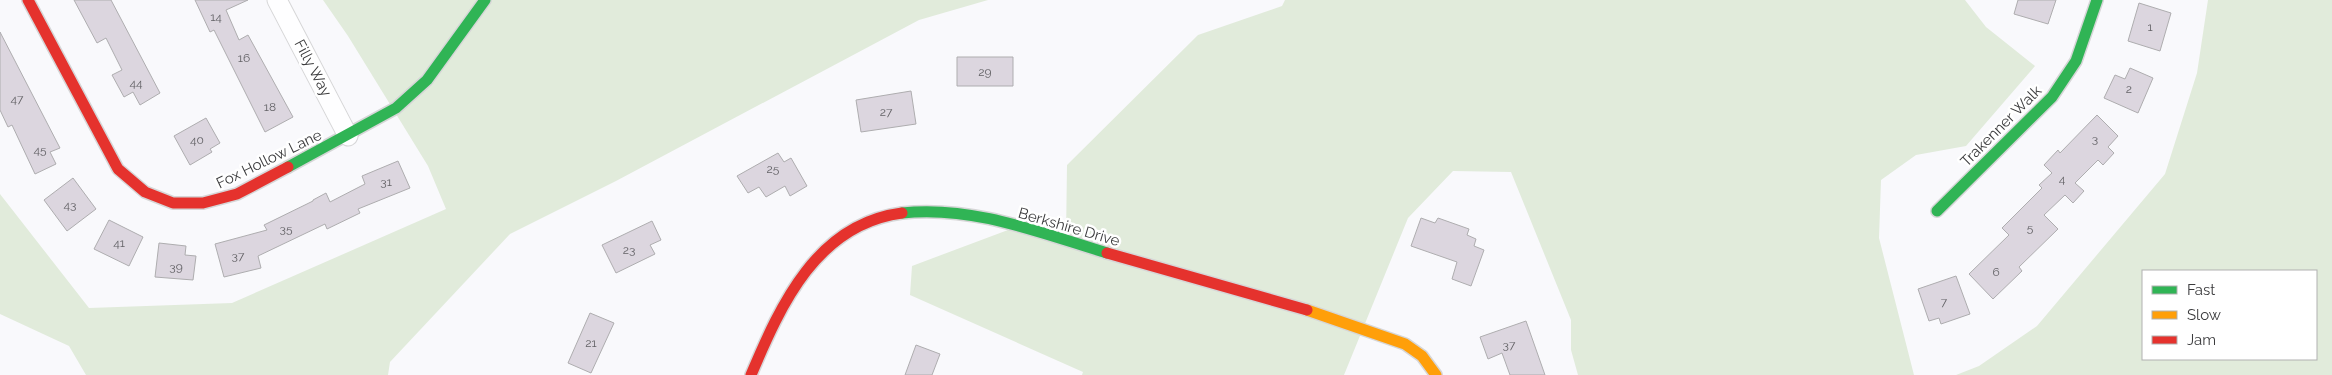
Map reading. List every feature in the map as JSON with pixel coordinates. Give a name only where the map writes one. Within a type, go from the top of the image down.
[{"type":"street","name":"Fox Hollow Lane","points":[[28,0],[118,169],[132,184],[147,194],[166,202],[186,205],[213,202],[237,194],[348,136],[396,108],[427,80],[485,0]]},
{"type":"street","name":"Filly Way","points":[[277,0],[348,136]]},
{"type":"street","name":"Trakenner Walk","points":[[1937,211],[2052,97],[2076,61],[2097,0]]},
{"type":"street","name":"Berkshire Drive","points":[[750,375],[799,280],[822,254],[854,228],[878,218],[911,212],[946,212],[981,216],[1333,318],[1405,344],[1422,356],[1436,375]]},
{"type":"green space","points":[[323,0],[988,0],[919,20],[616,181],[510,234],[390,362],[388,375],[86,375],[69,346],[0,314],[0,194],[89,308],[232,303],[446,209],[428,166],[348,36]]},
{"type":"green space","points":[[1285,0],[1965,0],[1986,27],[2035,66],[1966,146],[1916,155],[1881,180],[1879,238],[1914,375],[1578,375],[1571,350],[1571,320],[1511,172],[1453,171],[1408,218],[1344,375],[1082,375],[1083,372],[910,295],[912,266],[1021,225],[1066,238],[1067,165],[1198,35],[1282,6]]},
{"type":"green space","points":[[2208,0],[2332,0],[2332,375],[1956,375],[1979,366],[2037,326],[2165,174],[2197,73]]},
{"type":"building","points":[[74,0],[111,0],[160,93],[140,105],[133,92],[124,97],[112,75],[122,70],[106,38],[97,43]]},
{"type":"building","points":[[195,0],[248,0],[226,10],[239,40],[248,35],[293,117],[265,132],[214,30],[210,32]]},
{"type":"building","points":[[2018,0],[2056,0],[2048,24],[2014,14]]},
{"type":"building","points":[[2139,3],[2171,13],[2160,51],[2128,41]]},
{"type":"building","points":[[0,32],[60,148],[50,152],[56,164],[35,174],[12,125],[8,127],[0,110]]},
{"type":"building","points":[[957,57],[1013,57],[1013,86],[957,86]]},
{"type":"building","points":[[2130,68],[2153,78],[2138,113],[2104,98],[2115,75],[2125,79]]},
{"type":"building","points":[[911,91],[916,124],[861,132],[856,100]]},
{"type":"building","points":[[2097,115],[2118,136],[2108,147],[2114,153],[2103,165],[2098,160],[2075,183],[2084,191],[2073,203],[2065,195],[2044,215],[2058,229],[2019,267],[2022,271],[1993,299],[1969,274],[2009,235],[2002,228],[2042,188],[2039,185],[2052,173],[2044,165],[2058,150],[2060,153]]},
{"type":"building","points":[[206,118],[220,143],[210,149],[212,152],[190,165],[174,136]]},
{"type":"building","points":[[778,153],[784,162],[791,158],[807,186],[790,196],[785,186],[766,197],[759,187],[748,193],[737,176]]},
{"type":"building","points":[[398,161],[410,188],[358,209],[360,213],[327,229],[325,224],[258,256],[261,268],[224,277],[215,244],[267,230],[264,225],[326,193],[330,202],[365,184],[362,176]]},
{"type":"building","points":[[73,178],[96,209],[67,231],[44,200]]},
{"type":"building","points":[[1421,218],[1435,223],[1438,218],[1469,229],[1467,235],[1476,239],[1474,246],[1484,250],[1471,286],[1452,279],[1457,262],[1411,246]]},
{"type":"building","points":[[109,220],[143,237],[129,266],[94,249]]},
{"type":"building","points":[[652,221],[661,240],[650,245],[655,254],[616,273],[602,245]]},
{"type":"building","points":[[159,243],[186,246],[185,255],[196,256],[193,280],[155,277]]},
{"type":"building","points":[[1956,276],[1970,314],[1941,324],[1939,318],[1929,321],[1918,289]]},
{"type":"building","points":[[590,313],[614,323],[591,373],[568,363]]},
{"type":"building","points":[[1526,321],[1545,375],[1510,375],[1502,353],[1488,359],[1480,337]]},
{"type":"building","points":[[916,345],[940,354],[932,375],[905,375]]},
{"type":"traffic: fast","points":[[288,167],[396,108],[427,80],[485,0]]},
{"type":"traffic: fast","points":[[1937,211],[2052,97],[2076,61],[2097,0]]},
{"type":"traffic: fast","points":[[902,213],[954,213],[1006,222],[1107,253]]},
{"type":"traffic: slow","points":[[1307,310],[1405,344],[1422,356],[1436,375]]},
{"type":"traffic: jam","points":[[28,0],[118,169],[145,192],[173,203],[203,203],[237,194],[288,167]]},
{"type":"traffic: jam","points":[[751,375],[775,321],[790,295],[825,250],[847,233],[872,220],[902,213]]},
{"type":"traffic: jam","points":[[1107,253],[1307,310]]}]
